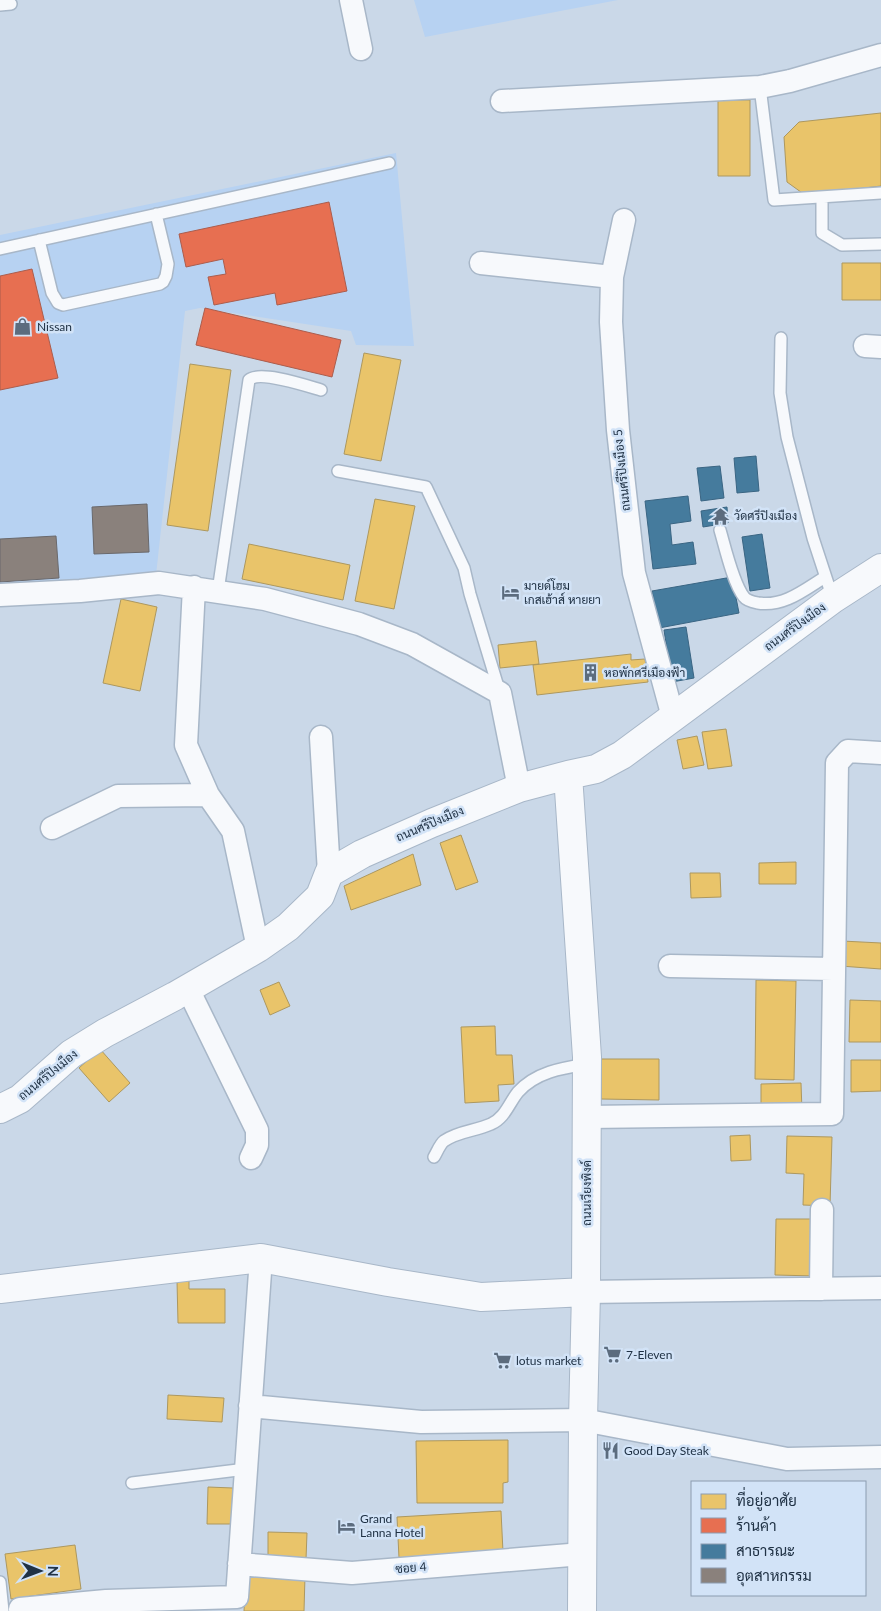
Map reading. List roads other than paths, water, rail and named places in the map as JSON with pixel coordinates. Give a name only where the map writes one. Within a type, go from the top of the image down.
[{"type":"street","points":[[351,0],[361,49]]},
{"type":"street","points":[[502,101],[760,87],[790,81],[881,55]]},
{"type":"street","name":"ถนนศรีปิงเมือง 5","points":[[624,220],[612,277],[611,322],[618,430],[634,573],[673,717]]},
{"type":"street","points":[[481,262],[612,277]]},
{"type":"street","name":"ถนนศรีปิงเมือง","points":[[0,1109],[20,1099],[78,1050],[258,948],[288,927],[320,896],[329,873],[362,854],[432,823],[519,788],[596,769],[622,755],[673,717],[829,588],[881,568]]},
{"type":"street","points":[[0,595],[80,591],[159,583],[265,599],[359,624],[412,644],[500,693],[519,788]]},
{"type":"street","points":[[194,587],[186,745],[208,795],[232,831],[258,948]]},
{"type":"street","points":[[321,737],[329,873]]},
{"type":"street","points":[[588,1117],[832,1114],[837,763],[848,752],[881,752]]},
{"type":"street","name":"ถนนเวียงพิงค์","points":[[568,775],[587,1064],[588,1117],[582,1611]]},
{"type":"street","points":[[52,828],[118,796],[208,795]]},
{"type":"street","points":[[670,966],[833,969]]},
{"type":"street","points":[[188,988],[257,1130],[258,1144],[251,1158]]},
{"type":"street","points":[[822,1210],[822,1289]]},
{"type":"street","points":[[11,1610],[106,1600],[237,1596],[260,1258]]},
{"type":"street","points":[[0,1289],[260,1258],[481,1297],[586,1292],[881,1288]]},
{"type":"street","points":[[250,1406],[421,1422],[583,1420],[787,1459],[881,1457]]},
{"type":"street","name":"ซอย 4","points":[[239,1564],[352,1572],[582,1554]]},
{"type":"lane","points":[[760,87],[774,200],[881,193]]},
{"type":"lane","points":[[0,249],[389,163]]},
{"type":"lane","points":[[822,198],[822,233],[842,245],[881,244]]},
{"type":"lane","points":[[39,240],[52,293],[58,303],[63,304],[144,288],[160,284],[166,276],[168,264],[156,214]]},
{"type":"lane","points":[[720,530],[738,586],[746,599],[755,603],[768,604],[829,588],[813,538],[787,437],[780,393],[781,338]]},
{"type":"lane","points":[[218,591],[249,380],[252,377],[267,377],[322,390]]},
{"type":"lane","points":[[338,471],[426,487],[464,568],[500,693]]},
{"type":"lane","points":[[434,1156],[443,1142],[462,1132],[492,1124],[502,1116],[527,1083],[546,1073],[587,1064]]},
{"type":"lane","points":[[132,1483],[246,1469]]},
{"type":"lane","points":[[0,1582],[11,1610]]},
{"type":"place","name":"Nissan","points":[[23,327]]},
{"type":"place","name":"วัดศรีปิงเมือง","points":[[720,516]]},
{"type":"place","name":"มายด์โฮม เกสเฮ้าส์ หายยา","points":[[510,593]]},
{"type":"place","name":"หอพักศรีเมืองฟ้า","points":[[590,673]]},
{"type":"place","name":"7-Eleven","points":[[612,1355]]},
{"type":"place","name":"lotus market","points":[[502,1361]]},
{"type":"place","name":"Good Day Steak","points":[[610,1451]]},
{"type":"place","name":"Grand Lanna Hotel","points":[[346,1526]]}]
